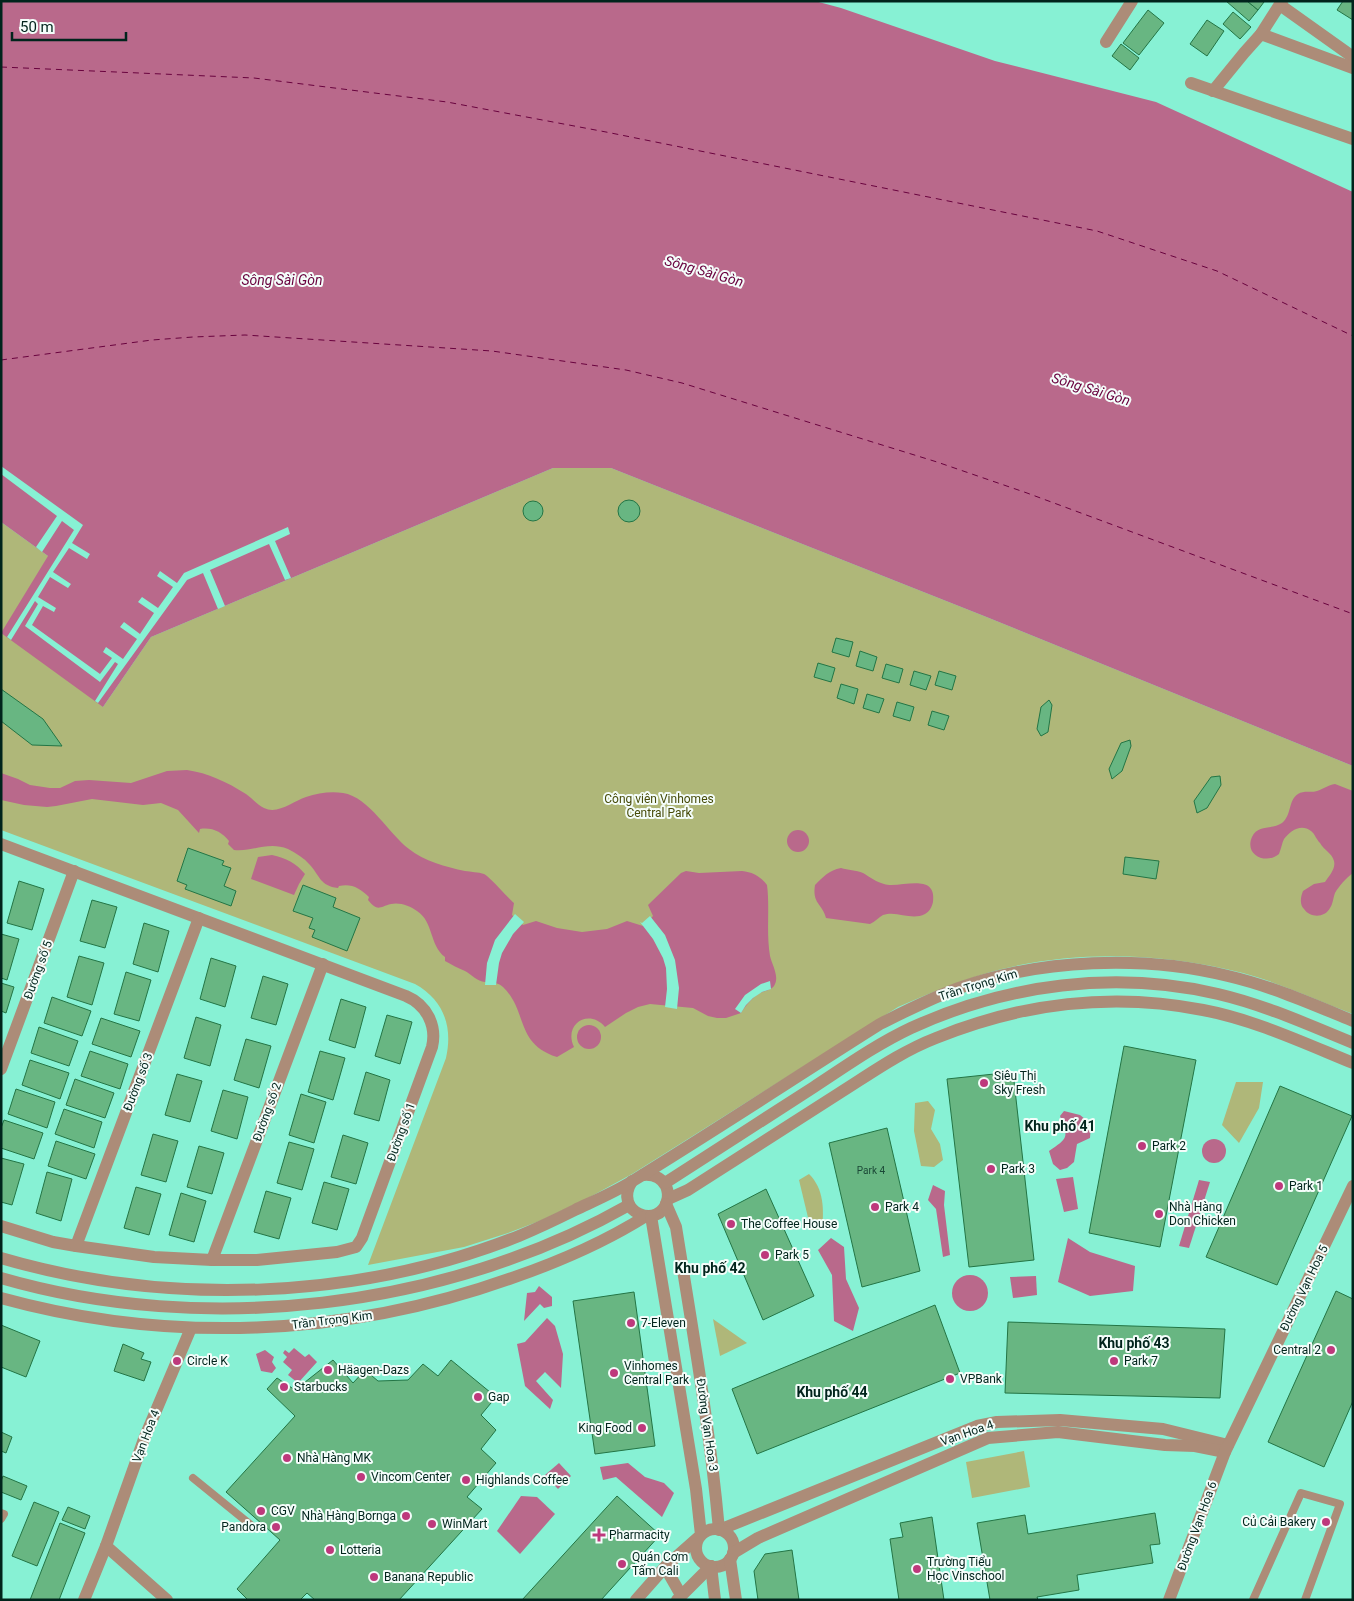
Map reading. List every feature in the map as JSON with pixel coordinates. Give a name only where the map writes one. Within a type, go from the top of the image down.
[{"type":"street","points":[[1106,42],[1132,1]]},
{"type":"street","points":[[1214,91],[1261,34],[1281,3],[1353,57]]},
{"type":"street","points":[[1261,34],[1353,68]]},
{"type":"street","points":[[1192,83],[1353,139]]},
{"type":"street","points":[[1,844],[322,964]]},
{"type":"street","name":"Đường số 5","points":[[1,1069],[74,871]]},
{"type":"street","name":"Đường số 3","points":[[76,1246],[199,918]]},
{"type":"street","name":"Trần Trọng Kim","points":[[1,1258],[34,1268],[136,1285],[219,1290],[265,1290],[306,1286],[382,1275],[429,1265],[526,1233],[637,1178],[880,1024],[922,1003],[960,988],[1002,976],[1068,965],[1121,962],[1169,966],[1227,975],[1260,985],[1353,1021]]},
{"type":"street","name":"Đường số 1","points":[[212,1260],[257,1260],[337,1252],[356,1247],[362,1238],[432,1047],[434,1036],[428,1015],[413,999],[322,964]]},
{"type":"street","name":"Đường số 2","points":[[212,1260],[322,964]]},
{"type":"street","name":"Trần Trọng Kim","points":[[665,1183],[864,1054],[903,1032],[984,1000],[1021,991],[1068,984],[1110,982],[1186,988],[1252,1003],[1282,1013],[1353,1043]]},
{"type":"street","name":"Trần Trọng Kim","points":[[1,1298],[80,1315],[141,1324],[221,1329],[264,1328],[336,1322],[451,1298],[520,1276],[604,1240],[648,1216],[657,1214],[667,1202],[893,1058],[936,1038],[989,1019],[1054,1005],[1118,1001],[1143,1002],[1203,1010],[1242,1020],[1353,1063]]},
{"type":"street","points":[[648,1216],[636,1212],[629,1205],[627,1193],[637,1178],[655,1176],[665,1183],[668,1193],[667,1202]]},
{"type":"street","name":"Đường Vạn Hoa 5","points":[[1227,1448],[1353,1186]]},
{"type":"street","name":"Đường Vạn Hoa 3","points":[[667,1202],[676,1227],[700,1375],[715,1485],[719,1530]]},
{"type":"street","name":"Trần Trọng Kim","points":[[1,1278],[86,1297],[174,1307],[224,1308],[328,1302],[374,1296],[462,1274],[540,1247],[629,1205]]},
{"type":"street","name":"Đường Vạn Hoa 3","points":[[648,1216],[696,1488],[701,1535]]},
{"type":"street","points":[[1,1226],[53,1242],[76,1246],[154,1257],[212,1260]]},
{"type":"street","name":"Vạn Hoa 4","points":[[84,1600],[106,1546],[144,1439],[191,1328]]},
{"type":"street","name":"Vạn Hoa 4","points":[[719,1530],[977,1426],[998,1422],[1060,1420],[1163,1428],[1227,1448]]},
{"type":"street","name":"Vạn Hoa 4","points":[[731,1556],[758,1538],[988,1438],[1058,1432],[1165,1445],[1227,1448]]},
{"type":"street","name":"Đường Vạn Hoa 6","points":[[1169,1600],[1227,1448]]},
{"type":"street","points":[[636,1600],[665,1566],[701,1535],[709,1530],[719,1530],[729,1536],[732,1541],[731,1556],[736,1600]]},
{"type":"street","points":[[701,1535],[696,1547],[700,1559],[711,1566],[721,1565],[731,1556]]},
{"type":"street","points":[[106,1546],[166,1600]]},
{"type":"street","points":[[665,1566],[679,1598],[711,1566]]},
{"type":"street","points":[[711,1566],[716,1600]]},
{"type":"lane","points":[[192,1478],[251,1525]]},
{"type":"lane","points":[[1253,1600],[1301,1493],[1340,1504],[1305,1600]]},
{"type":"lane","points":[[1,1513],[4,1514],[1,1519]]},
{"type":"green space","name":"Công viên Vinhomes Central Park","points":[[553,468],[611,468],[984,616],[1353,766],[1353,1014],[1257,977],[1183,961],[1122,956],[1092,957],[1032,963],[1002,969],[949,986],[898,1007],[632,1174],[542,1220],[464,1247],[368,1265],[446,1058],[448,1036],[444,1015],[433,998],[415,984],[1,830],[1,522],[48,556],[103,707],[151,637]]},
{"type":"green space","points":[[1236,1082],[1263,1082],[1259,1108],[1239,1143],[1222,1125]]},
{"type":"green space","points":[[928,1101],[935,1110],[931,1129],[940,1144],[943,1160],[934,1167],[921,1166],[914,1131],[915,1103]]},
{"type":"green space","points":[[809,1174],[818,1186],[822,1200],[822,1229],[811,1230],[799,1180]]},
{"type":"green space","points":[[713,1319],[747,1343],[720,1356]]},
{"type":"green space","points":[[1024,1451],[1030,1487],[972,1498],[966,1462]]},
{"type":"water","name":"Sông Sài Gòn","points":[[1,1],[815,1],[841,8],[995,61],[1156,102],[1353,192],[1353,766],[984,616],[611,468],[553,468],[151,637],[103,707],[1,633],[48,556],[1,522]]},
{"type":"water","points":[[187,770],[202,773],[225,782],[246,794],[261,807],[269,810],[280,809],[320,793],[338,792],[352,796],[370,809],[401,842],[415,853],[443,865],[484,874],[514,903],[512,915],[523,925],[536,921],[557,928],[582,932],[607,929],[627,921],[643,926],[653,916],[648,905],[681,873],[686,871],[699,873],[750,872],[767,885],[769,947],[776,982],[774,986],[754,997],[741,1013],[726,1018],[708,1016],[693,1008],[650,1004],[626,1013],[605,1027],[599,1021],[592,1019],[579,1021],[572,1032],[574,1047],[557,1057],[534,1044],[528,1035],[511,996],[501,985],[479,980],[445,961],[445,957],[436,946],[426,921],[417,911],[408,906],[398,904],[377,907],[371,904],[368,900],[369,897],[355,887],[343,885],[338,888],[327,885],[305,860],[288,849],[267,846],[248,850],[234,850],[228,844],[229,841],[220,833],[213,830],[200,829],[199,833],[178,810],[161,803],[143,805],[92,799],[47,807],[1,800],[1,773],[30,785],[60,788],[75,781],[89,780],[131,783],[167,771]]},
{"type":"water","points":[[1335,784],[1353,791],[1353,873],[1337,890],[1328,911],[1317,916],[1310,914],[1302,907],[1301,898],[1303,891],[1314,884],[1325,882],[1332,872],[1334,861],[1312,832],[1300,828],[1289,833],[1284,839],[1279,854],[1268,859],[1254,853],[1250,843],[1258,830],[1278,825],[1285,820],[1293,800],[1298,794],[1317,791]]},
{"type":"water","points":[[798,830],[806,833],[809,841],[806,849],[798,852],[790,849],[787,841],[790,833]]},
{"type":"water","points":[[272,855],[290,861],[305,874],[294,895],[251,879],[258,857]]},
{"type":"water","points":[[841,868],[863,873],[884,884],[923,884],[929,887],[933,893],[932,906],[929,911],[920,916],[888,914],[883,915],[870,924],[826,918],[816,900],[815,885],[830,872]]},
{"type":"water","points":[[589,1025],[594,1026],[600,1032],[600,1042],[594,1048],[589,1049],[584,1048],[578,1042],[577,1037],[578,1032],[584,1026]]},
{"type":"water","points":[[1064,1111],[1080,1115],[1091,1124],[1090,1138],[1077,1144],[1074,1162],[1067,1168],[1060,1170],[1053,1164],[1049,1151],[1065,1137],[1065,1129],[1060,1116]]},
{"type":"water","points":[[1214,1139],[1219,1140],[1225,1146],[1225,1156],[1219,1162],[1214,1163],[1209,1162],[1203,1156],[1202,1151],[1203,1146],[1209,1140]]},
{"type":"water","points":[[1073,1177],[1078,1209],[1064,1212],[1056,1179]]},
{"type":"water","points":[[1199,1180],[1210,1182],[1189,1248],[1179,1246]]},
{"type":"water","points":[[933,1185],[945,1191],[944,1205],[950,1255],[943,1257],[936,1209],[928,1200]]},
{"type":"water","points":[[831,1238],[844,1247],[846,1279],[859,1308],[853,1331],[834,1321],[832,1275],[818,1250]]},
{"type":"water","points":[[1068,1238],[1090,1252],[1135,1266],[1133,1291],[1090,1296],[1058,1282]]},
{"type":"water","points":[[970,1275],[983,1280],[988,1293],[983,1306],[970,1311],[957,1306],[952,1293],[957,1280]]},
{"type":"water","points":[[1036,1276],[1037,1295],[1013,1298],[1010,1277]]},
{"type":"water","points":[[539,1286],[552,1297],[552,1306],[544,1308],[540,1304],[524,1321],[527,1293],[535,1292]]},
{"type":"water","points":[[547,1318],[555,1326],[563,1354],[561,1388],[545,1372],[536,1381],[553,1400],[550,1409],[525,1386],[517,1344],[525,1342]]},
{"type":"water","points":[[294,1348],[305,1357],[309,1354],[317,1362],[298,1383],[288,1375],[292,1370],[283,1362],[287,1357],[283,1353],[285,1350],[289,1353]]},
{"type":"water","points":[[265,1350],[274,1357],[272,1362],[276,1368],[272,1373],[261,1371],[256,1354]]},
{"type":"water","points":[[559,1463],[571,1476],[558,1489],[545,1475]]},
{"type":"water","points":[[628,1463],[645,1477],[664,1483],[674,1493],[662,1517],[616,1477],[603,1480],[600,1467]]},
{"type":"water","points":[[521,1496],[537,1497],[555,1514],[520,1554],[497,1531]]},
{"type":"pier","points":[[1,466],[83,525],[72,543],[90,554],[87,559],[69,548],[53,572],[71,584],[68,588],[50,577],[38,597],[56,608],[54,612],[43,606],[32,625],[100,674],[112,658],[103,652],[106,647],[123,659],[137,639],[120,627],[124,622],[140,634],[154,613],[138,602],[142,597],[158,608],[173,587],[157,576],[160,571],[177,583],[184,573],[288,527],[290,534],[275,541],[291,578],[285,580],[269,544],[210,570],[225,606],[218,609],[203,573],[187,580],[98,703],[95,701],[118,664],[115,662],[100,682],[25,626],[38,604],[35,601],[11,640],[7,637],[74,530],[62,521],[42,552],[36,547],[57,516],[1,474]]},
{"type":"pier","points":[[515,914],[524,922],[513,934],[502,953],[496,985],[485,985],[487,963],[495,940]]},
{"type":"pier","points":[[650,916],[665,935],[675,960],[679,988],[677,1009],[665,1007],[667,989],[666,968],[653,939],[640,922],[642,923]]},
{"type":"pier","points":[[770,981],[771,989],[753,998],[741,1013],[735,1009],[745,995],[761,984]]},
{"type":"building","points":[[1226,1],[1247,1],[1258,10],[1249,21]]},
{"type":"building","points":[[1247,1],[1263,1],[1264,2],[1258,10]]},
{"type":"building","points":[[1343,1],[1353,1],[1353,20],[1337,10]]},
{"type":"building","points":[[1148,10],[1164,23],[1139,55],[1123,43]]},
{"type":"building","points":[[1233,12],[1251,27],[1240,39],[1223,24]]},
{"type":"building","points":[[1207,20],[1224,31],[1207,56],[1190,44]]},
{"type":"building","points":[[1121,44],[1139,58],[1130,70],[1112,56]]},
{"type":"building","points":[[629,500],[637,503],[640,511],[637,519],[629,522],[621,519],[618,511],[621,503]]},
{"type":"building","points":[[533,501],[540,504],[543,511],[540,518],[533,521],[526,518],[523,511],[526,504]]},
{"type":"building","points":[[836,638],[853,642],[849,657],[832,652]]},
{"type":"building","points":[[860,651],[877,657],[873,671],[856,666]]},
{"type":"building","points":[[818,663],[835,668],[831,682],[814,677]]},
{"type":"building","points":[[886,664],[903,669],[899,683],[882,678]]},
{"type":"building","points":[[914,671],[931,676],[926,690],[910,685]]},
{"type":"building","points":[[939,671],[956,676],[952,690],[935,685]]},
{"type":"building","points":[[841,684],[858,689],[854,704],[837,698]]},
{"type":"building","points":[[1,689],[43,719],[62,746],[32,745],[1,721]]},
{"type":"building","points":[[867,694],[884,699],[879,713],[863,708]]},
{"type":"building","points":[[1049,700],[1052,705],[1048,732],[1041,736],[1037,729],[1041,707]]},
{"type":"building","points":[[897,702],[914,707],[910,721],[893,716]]},
{"type":"building","points":[[932,711],[949,716],[944,730],[928,725]]},
{"type":"building","points":[[1130,740],[1131,746],[1122,771],[1112,779],[1109,769],[1121,743]]},
{"type":"building","points":[[1220,776],[1221,785],[1207,808],[1197,813],[1194,801],[1211,777]]},
{"type":"building","points":[[188,848],[224,861],[222,865],[231,868],[224,886],[236,891],[231,906],[185,889],[187,885],[177,881]]},
{"type":"building","points":[[1125,857],[1159,861],[1156,879],[1123,874]]},
{"type":"building","points":[[19,881],[44,889],[32,930],[7,923]]},
{"type":"building","points":[[303,885],[336,898],[333,907],[360,918],[347,951],[312,937],[315,930],[309,928],[313,918],[293,911]]},
{"type":"building","points":[[92,900],[117,907],[105,948],[80,941]]},
{"type":"building","points":[[144,923],[169,931],[158,972],[133,964]]},
{"type":"building","points":[[1,934],[19,939],[7,980],[1,978]]},
{"type":"building","points":[[79,956],[104,963],[92,1005],[67,997]]},
{"type":"building","points":[[211,958],[236,966],[225,1007],[200,999]]},
{"type":"building","points":[[126,972],[151,980],[139,1021],[114,1014]]},
{"type":"building","points":[[263,976],[288,984],[276,1025],[251,1018]]},
{"type":"building","points":[[1,983],[14,987],[6,1013],[1,1011]]},
{"type":"building","points":[[52,997],[91,1011],[82,1036],[44,1023]]},
{"type":"building","points":[[341,999],[366,1007],[355,1048],[329,1040]]},
{"type":"building","points":[[387,1015],[412,1022],[400,1064],[375,1056]]},
{"type":"building","points":[[196,1017],[221,1025],[210,1066],[184,1058]]},
{"type":"building","points":[[101,1018],[140,1031],[131,1057],[92,1044]]},
{"type":"building","points":[[39,1027],[78,1041],[69,1066],[31,1053]]},
{"type":"building","points":[[246,1039],[271,1046],[259,1088],[234,1080]]},
{"type":"building","name":"Park 2","points":[[1124,1046],[1196,1060],[1160,1247],[1089,1233]]},
{"type":"building","points":[[90,1051],[128,1064],[120,1089],[81,1076]]},
{"type":"building","points":[[320,1051],[345,1058],[333,1100],[308,1092]]},
{"type":"building","points":[[30,1060],[69,1073],[60,1099],[22,1085]]},
{"type":"building","points":[[366,1072],[390,1080],[379,1121],[354,1114]]},
{"type":"building","name":"Park 3","points":[[1013,1072],[1034,1260],[969,1267],[947,1079]]},
{"type":"building","points":[[177,1074],[202,1081],[190,1122],[165,1115]]},
{"type":"building","points":[[75,1079],[114,1093],[105,1118],[66,1105]]},
{"type":"building","name":"Park 1","points":[[1280,1086],[1352,1116],[1277,1285],[1206,1257]]},
{"type":"building","points":[[16,1089],[55,1102],[47,1128],[8,1114]]},
{"type":"building","points":[[223,1090],[248,1097],[237,1139],[211,1131]]},
{"type":"building","points":[[301,1094],[326,1102],[314,1143],[289,1135]]},
{"type":"building","points":[[64,1109],[102,1122],[94,1148],[55,1134]]},
{"type":"building","points":[[4,1120],[43,1133],[34,1159],[1,1148],[1,1128]]},
{"type":"building","name":"Park 4","points":[[887,1128],[920,1271],[862,1287],[829,1143]]},
{"type":"building","points":[[153,1134],[178,1141],[166,1182],[141,1175]]},
{"type":"building","points":[[343,1135],[368,1143],[356,1184],[331,1177]]},
{"type":"building","points":[[56,1141],[95,1154],[86,1179],[48,1166]]},
{"type":"building","points":[[289,1142],[314,1149],[302,1190],[277,1183]]},
{"type":"building","points":[[199,1146],[224,1153],[212,1194],[187,1187]]},
{"type":"building","points":[[1,1158],[24,1164],[12,1205],[1,1202]]},
{"type":"building","points":[[47,1172],[72,1179],[61,1221],[36,1213]]},
{"type":"building","points":[[324,1182],[349,1189],[337,1230],[312,1223]]},
{"type":"building","points":[[136,1187],[161,1194],[149,1235],[124,1228]]},
{"type":"building","name":"Park 5","points":[[766,1189],[814,1296],[763,1320],[718,1214]]},
{"type":"building","points":[[266,1191],[291,1198],[279,1239],[254,1232]]},
{"type":"building","points":[[181,1193],[206,1201],[194,1242],[169,1235]]},
{"type":"building","name":"Central 2","points":[[1336,1291],[1353,1299],[1353,1401],[1324,1467],[1268,1442]]},
{"type":"building","name":"Vinhomes Central Park","points":[[634,1292],[655,1446],[595,1454],[573,1301]]},
{"type":"building","points":[[935,1305],[960,1373],[757,1454],[732,1389]]},
{"type":"building","name":"Park 7","points":[[1008,1322],[1225,1329],[1220,1398],[1005,1393]]},
{"type":"building","points":[[1,1325],[40,1341],[26,1377],[1,1367]]},
{"type":"building","points":[[123,1344],[144,1353],[141,1359],[151,1362],[144,1381],[114,1371]]},
{"type":"building","name":"Vincom Center","points":[[333,1360],[353,1383],[365,1370],[378,1381],[408,1380],[423,1364],[438,1376],[451,1360],[496,1397],[481,1415],[496,1430],[481,1449],[496,1463],[467,1497],[482,1509],[399,1600],[315,1600],[307,1593],[300,1600],[248,1600],[237,1589],[280,1540],[226,1492],[295,1416],[267,1389],[277,1378],[295,1390]]},
{"type":"building","points":[[1,1432],[12,1437],[6,1453],[1,1451]]},
{"type":"building","points":[[3,1476],[27,1486],[21,1500],[1,1492]]},
{"type":"building","points":[[617,1496],[660,1535],[601,1600],[522,1600]]},
{"type":"building","points":[[34,1502],[59,1512],[37,1566],[12,1556]]},
{"type":"building","points":[[68,1507],[90,1516],[85,1529],[62,1520]]},
{"type":"building","points":[[1155,1513],[1160,1544],[1150,1545],[1153,1563],[1077,1575],[1079,1590],[1037,1597],[1038,1600],[990,1600],[977,1523],[1025,1515],[1028,1534]]},
{"type":"building","name":"Trường Tiểu Học Vinschool","points":[[932,1517],[944,1600],[899,1600],[890,1539],[903,1537],[900,1523]]},
{"type":"building","points":[[60,1523],[85,1533],[59,1600],[30,1600]]},
{"type":"building","points":[[792,1550],[799,1600],[758,1600],[754,1571],[765,1554]]},
{"type":"ferry route","points":[[1,67],[254,78],[447,102],[606,132],[1097,231],[1217,271],[1353,336]]},
{"type":"ferry route","points":[[1,360],[152,340],[245,335],[492,351],[626,370],[682,383],[937,462],[1027,493],[1353,614]]},
{"type":"place","name":"Siêu Thị Sky Fresh","points":[[984,1083]]},
{"type":"place","name":"Park 2","points":[[1142,1146]]},
{"type":"place","name":"Park 3","points":[[991,1169]]},
{"type":"place","name":"Park 1","points":[[1279,1186]]},
{"type":"place","name":"Park 4","points":[[875,1207]]},
{"type":"place","name":"Nhà Hàng Don Chicken","points":[[1159,1214]]},
{"type":"place","name":"The Coffee House","points":[[731,1224]]},
{"type":"place","name":"Park 5","points":[[765,1255]]},
{"type":"place","name":"7-Eleven","points":[[631,1323]]},
{"type":"place","name":"Central 2","points":[[1331,1350]]},
{"type":"place","name":"Circle K","points":[[177,1361]]},
{"type":"place","name":"Park 7","points":[[1114,1361]]},
{"type":"place","name":"Häagen-Dazs","points":[[328,1370]]},
{"type":"place","name":"Vinhomes Central Park","points":[[614,1373]]},
{"type":"place","name":"VPBank","points":[[950,1379]]},
{"type":"place","name":"Starbucks","points":[[284,1387]]},
{"type":"place","name":"Gap","points":[[478,1397]]},
{"type":"place","name":"King Food","points":[[642,1428]]},
{"type":"place","name":"Nhà Hàng MK","points":[[287,1458]]},
{"type":"place","name":"Vincom Center","points":[[361,1477]]},
{"type":"place","name":"Highlands Coffee","points":[[466,1480]]},
{"type":"place","name":"CGV","points":[[261,1511]]},
{"type":"place","name":"Nhà Hàng Bornga","points":[[406,1516]]},
{"type":"place","name":"Củ Cải Bakery","points":[[1326,1522]]},
{"type":"place","name":"WinMart","points":[[432,1524]]},
{"type":"place","name":"Pandora","points":[[276,1527]]},
{"type":"place","name":"Pharmacity","points":[[599,1535]]},
{"type":"place","name":"Lotteria","points":[[330,1550]]},
{"type":"place","name":"Quán Cơm Tấm Cali","points":[[622,1564]]},
{"type":"place","name":"Trường Tiểu Học Vinschool","points":[[917,1569]]},
{"type":"place","name":"Banana Republic","points":[[374,1577]]},
{"type":"district","name":"Khu phố 41","points":[[1060,1126]]},
{"type":"district","name":"Khu phố 42","points":[[710,1268]]},
{"type":"district","name":"Khu phố 43","points":[[1134,1343]]},
{"type":"district","name":"Khu phố 44","points":[[832,1392]]}]
